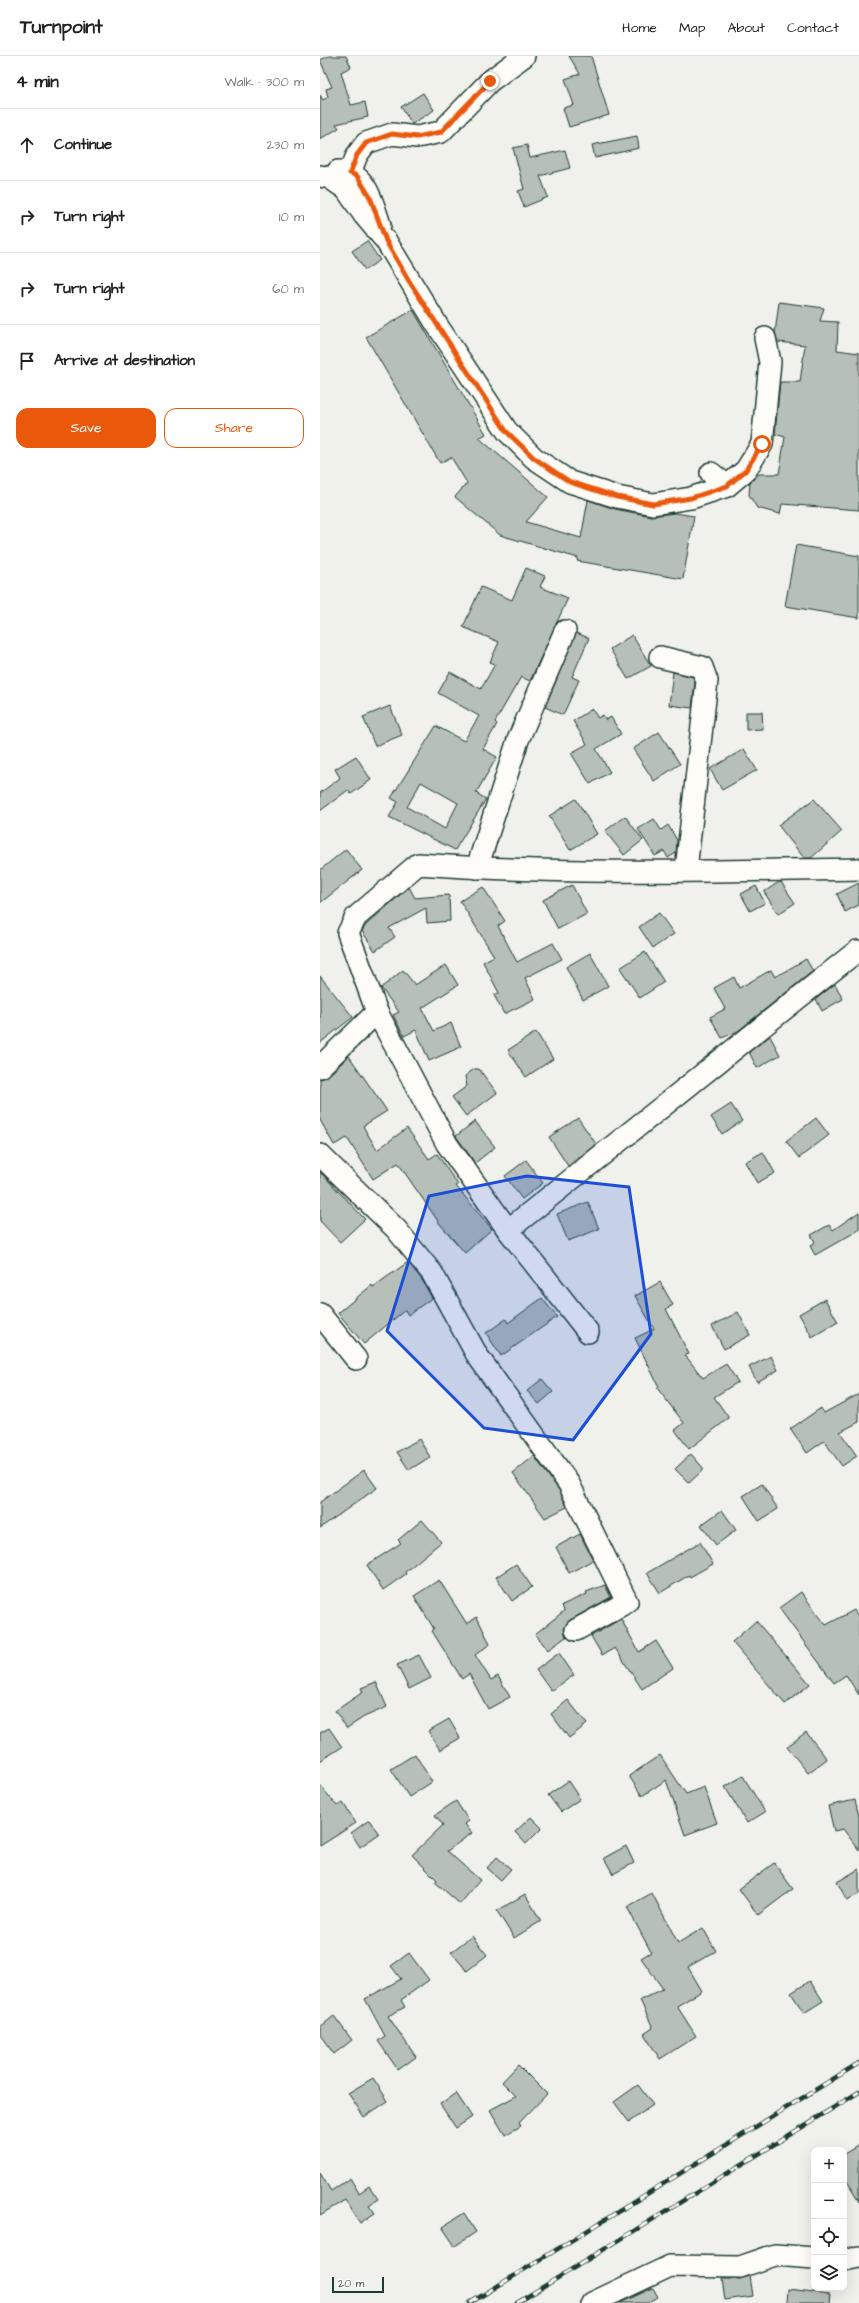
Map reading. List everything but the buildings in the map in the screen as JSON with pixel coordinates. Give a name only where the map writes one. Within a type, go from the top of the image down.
[{"type":"street","points":[[350,173],[357,155],[366,143],[392,134],[417,137],[441,132],[490,81],[524,56]]},
{"type":"street","points":[[320,175],[328,170],[350,173],[357,176],[370,197],[386,241]]},
{"type":"street","points":[[320,175],[330,178],[346,189],[364,215],[386,241],[437,325],[506,431],[534,458],[570,482],[617,497],[653,504],[691,498],[727,486],[746,470],[762,444],[770,362],[765,338]]},
{"type":"street","points":[[711,473],[727,486]]},
{"type":"street","points":[[477,868],[518,740],[565,631]]},
{"type":"street","points":[[660,657],[702,667],[707,681],[686,870]]},
{"type":"street","points":[[588,1332],[508,1230],[447,1144],[377,1012],[348,933],[356,917],[418,864],[477,868],[686,870],[859,869]]},
{"type":"street","points":[[508,1230],[857,951]]},
{"type":"street","points":[[320,1067],[377,1012]]},
{"type":"street","points":[[321,1158],[396,1230],[432,1273],[477,1355],[569,1484],[627,1602],[576,1630]]},
{"type":"street","points":[[320,1314],[356,1359]]},
{"type":"street","points":[[592,2303],[670,2266],[740,2267],[774,2255],[811,2258]]},
{"type":"street","points":[[847,2259],[859,2257]]},
{"type":"highlighted area","points":[[527,1176],[629,1187],[651,1334],[573,1440],[484,1428],[387,1331],[429,1196]]},
{"type":"railway","points":[[470,2303],[859,2063]]},
{"type":"railway","points":[[517,2303],[859,2092]]},
{"type":"route","points":[[490,81],[441,132],[417,137],[392,134],[366,143],[357,155],[350,173],[357,176],[363,184],[370,197],[386,241],[409,281],[506,431],[534,458],[570,482],[617,497],[653,504],[691,498],[727,486],[746,470],[762,444]]}]
